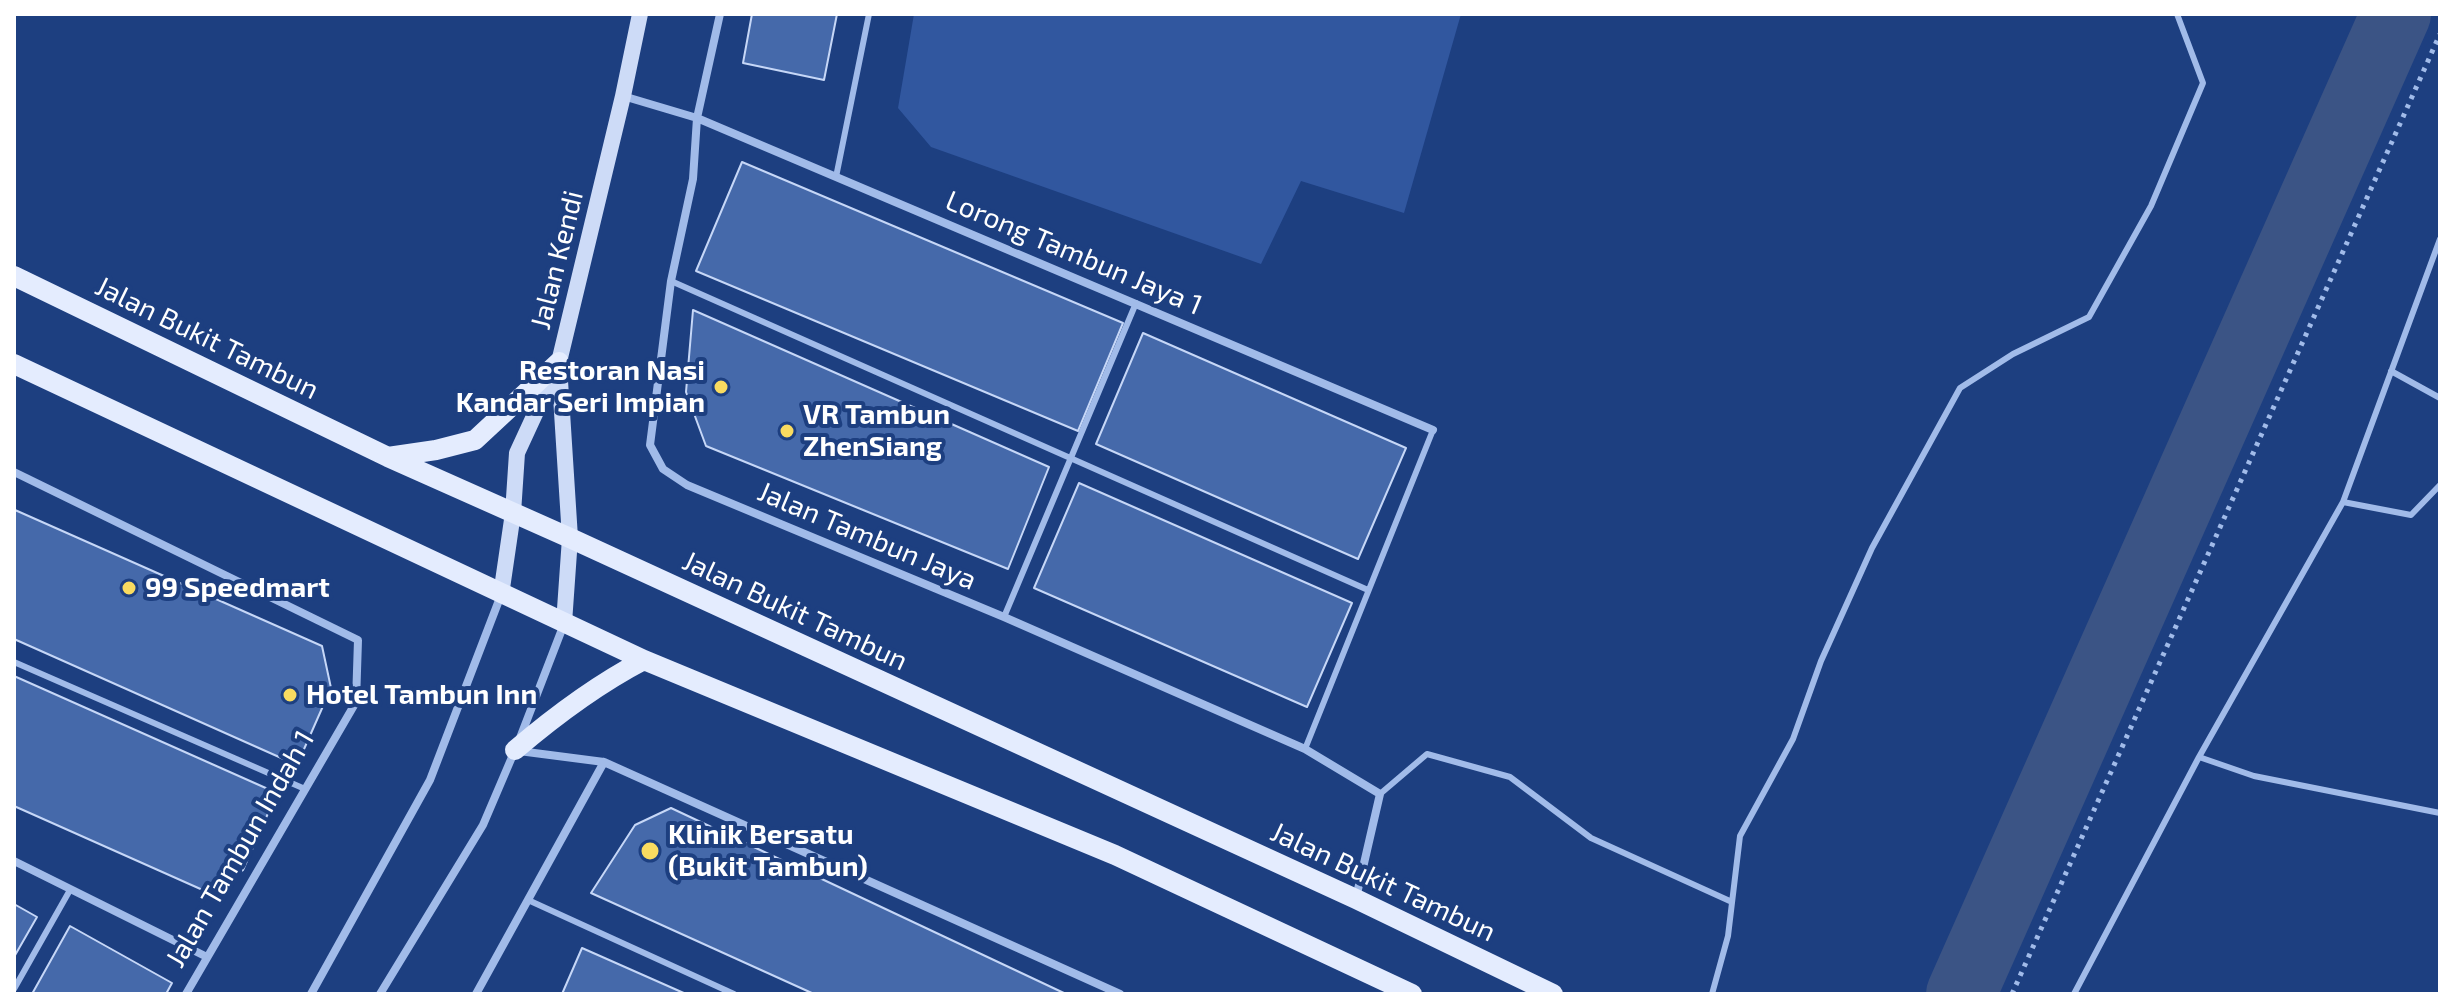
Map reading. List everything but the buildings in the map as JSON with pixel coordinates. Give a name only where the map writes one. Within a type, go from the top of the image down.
[{"type":"main road","name":"Jalan Bukit Tambun","points":[[14,276],[388,457],[1356,899],[1553,994]]},
{"type":"main road","points":[[388,457],[475,440],[559,362]]},
{"type":"main road","points":[[14,364],[644,660],[1115,855],[1412,994]]},
{"type":"main road","points":[[515,750],[563,709],[644,660]]},
{"type":"street","name":"Jalan Kendi","points":[[513,513],[517,453],[559,362],[640,14]]},
{"type":"street","name":"Jalan Tambun Jaya","points":[[720,14],[697,118],[693,179],[671,281],[650,445],[663,469],[687,485],[1004,617],[1305,749],[1380,794]]},
{"type":"street","points":[[623,96],[697,118]]},
{"type":"street","name":"Lorong Tambun Jaya 1","points":[[697,118],[1433,430]]},
{"type":"street","points":[[380,994],[483,825],[564,623],[570,538],[559,362]]},
{"type":"street","name":"Jalan Tambun Indah 1","points":[[14,472],[358,640],[356,702],[186,994]]},
{"type":"street","points":[[311,994],[430,780],[501,595],[513,513]]},
{"type":"street","points":[[515,750],[604,762],[1120,994]]},
{"type":"street","points":[[476,994],[604,762]]},
{"type":"street","points":[[1356,899],[1380,794]]},
{"type":"street","points":[[14,861],[207,957]]},
{"type":"lane","points":[[836,177],[869,14]]},
{"type":"lane","points":[[1712,994],[1728,936],[1740,836],[1793,739],[1821,661],[1872,548],[1960,388],[2013,354],[2089,317],[2151,206],[2203,83],[2177,14]]},
{"type":"lane","points":[[2074,994],[2199,757],[2343,502],[2440,239]]},
{"type":"lane","points":[[671,281],[1368,590]]},
{"type":"lane","points":[[1004,617],[1136,303]]},
{"type":"lane","points":[[2391,371],[2440,398]]},
{"type":"lane","points":[[1305,749],[1433,430]]},
{"type":"lane","points":[[2343,502],[2411,515],[2440,485]]},
{"type":"lane","points":[[14,662],[305,789]]},
{"type":"lane","points":[[1380,794],[1427,754],[1510,777],[1591,838],[1732,902]]},
{"type":"lane","points":[[2199,757],[2254,776],[2440,813]]},
{"type":"lane","points":[[14,989],[70,890]]},
{"type":"lane","points":[[528,900],[734,994]]},
{"type":"path","points":[[2012,994],[2440,34]]},
{"type":"shaded area","points":[[914,14],[1461,14],[1404,213],[1301,181],[1261,264],[931,147],[898,108]]},
{"type":"waterway","points":[[1961,994],[2396,14]]},
{"type":"place","name":"Restoran Nasi Kandar Seri Impian","points":[[721,387]]},
{"type":"place","name":"VR Tambun ZhenSiang","points":[[787,431]]},
{"type":"place","name":"99 Speedmart","points":[[129,588]]},
{"type":"place","name":"Hotel Tambun Inn","points":[[290,695]]},
{"type":"place","name":"Klinik Bersatu (Bukit Tambun)","points":[[650,851]]}]
